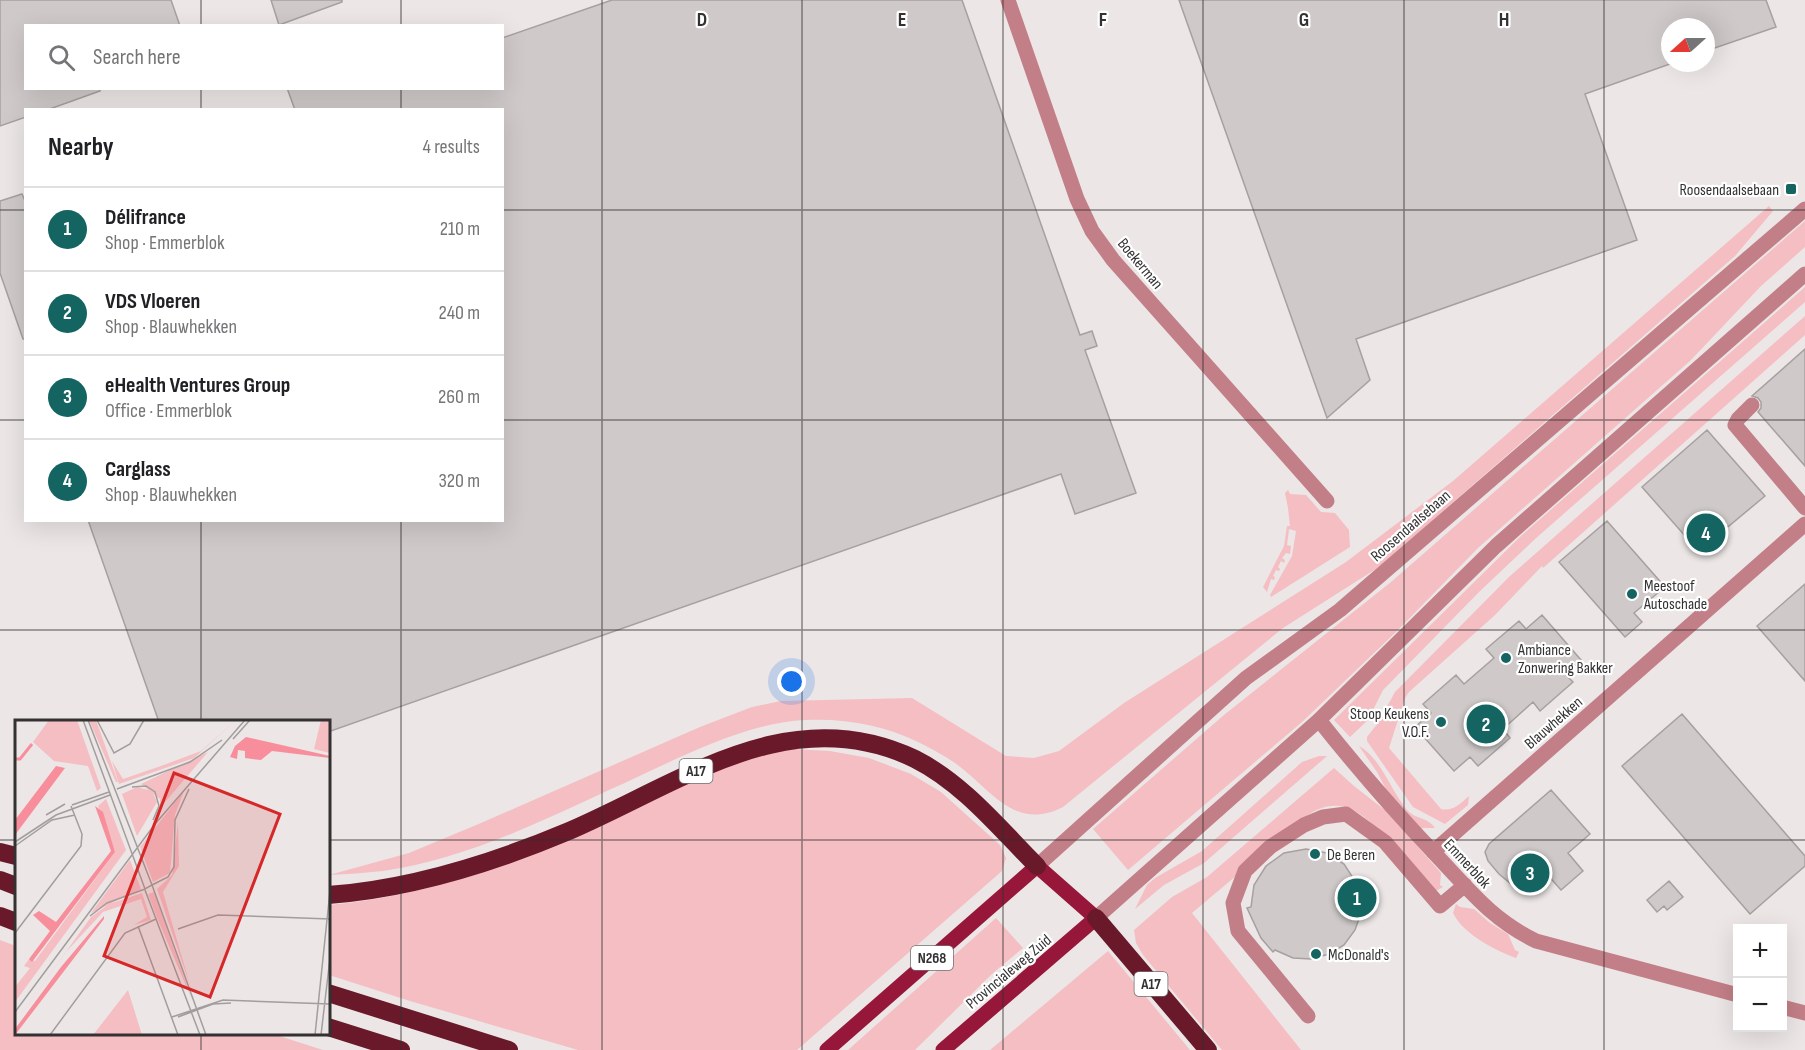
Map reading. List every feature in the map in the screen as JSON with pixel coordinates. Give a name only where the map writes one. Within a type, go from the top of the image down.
[{"type":"highway","name":"A17","points":[[330,895],[395,886],[475,866],[568,831],[725,757],[775,743],[809,739],[843,739],[915,760],[956,785],[1037,866]]},
{"type":"highway","points":[[0,852],[15,856]]},
{"type":"highway","points":[[0,880],[15,886]]},
{"type":"highway","points":[[0,916],[15,922]]},
{"type":"highway","name":"A17","points":[[1096,918],[1208,1050]]},
{"type":"highway","points":[[330,994],[509,1050]]},
{"type":"highway","points":[[330,1028],[401,1050]]},
{"type":"main road","points":[[1037,866],[1096,918]]},
{"type":"main road","name":"N268","points":[[827,1050],[1037,866]]},
{"type":"main road","name":"Provincialeweg Zuid","points":[[943,1050],[1096,918]]},
{"type":"street","name":"Boekerman","points":[[1008,0],[1077,199],[1092,231],[1113,260],[1327,501]]},
{"type":"street","name":"Roosendaalsebaan","points":[[1037,866],[1246,678],[1340,610],[1805,209]]},
{"type":"street","points":[[1096,918],[1319,720],[1496,546],[1805,274]]},
{"type":"street","points":[[1752,405],[1735,425],[1805,508]]},
{"type":"street","name":"Blauwhekken","points":[[1433,852],[1805,524]]},
{"type":"street","name":"Emmerblok","points":[[1319,720],[1395,812],[1481,904],[1498,919],[1536,941],[1733,994]]},
{"type":"street","points":[[1308,1016],[1238,931],[1233,903],[1238,887],[1245,871],[1270,847],[1304,825],[1323,817],[1346,814],[1385,842],[1440,906],[1465,885]]},
{"type":"street","points":[[1787,1008],[1805,1013]]},
{"type":"shaded area","points":[[1769,206],[1773,211],[1735,256],[1379,567],[1283,628],[1063,807],[1046,813],[1031,814],[1017,811],[992,795],[951,760],[907,737],[864,724],[835,720],[805,720],[756,729],[705,746],[527,827],[471,849],[412,866],[383,871],[330,875],[409,853],[700,727],[752,707],[781,701],[912,698],[1006,756],[1034,758],[1059,751],[1124,703],[1346,562],[1453,481]]},
{"type":"shaded area","points":[[1805,221],[1805,247],[1761,286],[1691,360],[1478,548],[1397,631],[1302,722],[1128,870],[1093,829],[1224,715],[1391,582]]},
{"type":"shaded area","points":[[1805,287],[1805,302],[1535,539],[1478,593],[1383,690],[1368,720],[1350,737],[1334,720],[1522,535]]},
{"type":"shaded area","points":[[1805,316],[1805,335],[1543,568],[1542,566],[1495,615],[1409,692],[1389,748],[1441,809],[1453,808],[1469,796],[1468,805],[1445,824],[1413,807],[1367,741],[1367,737],[1378,723],[1395,692],[1510,576]]},
{"type":"shaded area","points":[[1288,490],[1290,494],[1306,495],[1321,512],[1335,513],[1349,530],[1350,547],[1271,597],[1270,595],[1292,556],[1296,531],[1289,529],[1287,545],[1291,546],[1290,554],[1286,553],[1282,558],[1285,560],[1284,563],[1281,561],[1278,567],[1280,569],[1276,570],[1274,580],[1271,579],[1267,592],[1263,587],[1284,546],[1287,526],[1290,526],[1285,493]]},
{"type":"shaded area","points":[[1359,746],[1374,759],[1408,811],[1429,822],[1435,828],[1421,828],[1388,793]]},
{"type":"shaded area","points":[[794,749],[830,751],[869,758],[911,774],[941,792],[1000,845],[1006,858],[1002,871],[797,1050],[578,1050],[330,975],[330,905],[391,896],[482,872],[570,838],[707,774],[764,754]]},
{"type":"shaded area","points":[[1319,756],[1327,756],[1204,863],[1164,885],[1135,909],[1147,885],[1155,878],[1202,851],[1302,762]]},
{"type":"shaded area","points":[[1334,768],[1386,811],[1441,873],[1440,885],[1443,887],[1436,891],[1432,889],[1376,828],[1356,812],[1345,807],[1334,806],[1321,808],[1308,815],[1192,913],[1301,1050],[1222,1050],[1143,955],[1136,943],[1134,930],[1172,897],[1207,877]]},
{"type":"shaded area","points":[[1456,904],[1460,907],[1474,909],[1490,923],[1508,934],[1515,950],[1519,952],[1516,958],[1472,935],[1453,913]]},
{"type":"shaded area","points":[[996,918],[1023,948],[993,973],[915,1050],[848,1050]]},
{"type":"shaded area","points":[[0,940],[15,946],[15,1035],[276,1035],[323,1050],[0,1050]]},
{"type":"shaded area","points":[[1108,951],[1190,1050],[990,1050]]},
{"type":"building","points":[[0,0],[171,0],[179,24],[24,24],[24,90],[100,91],[53,108],[24,108],[24,118],[0,126]]},
{"type":"building","points":[[271,0],[342,0],[342,2],[279,24]]},
{"type":"building","points":[[612,0],[962,0],[1080,335],[1092,331],[1097,346],[1085,350],[1136,493],[1075,514],[1061,474],[330,731],[330,720],[158,720],[89,522],[504,522],[504,108],[294,108],[288,90],[504,90],[504,37]]},
{"type":"building","points":[[1179,0],[1766,0],[1776,27],[1715,48],[1715,18],[1661,18],[1661,67],[1585,94],[1637,240],[1356,339],[1370,380],[1327,418]]},
{"type":"building","points":[[22,194],[24,198],[24,339],[0,273],[0,201]]},
{"type":"building","points":[[1805,349],[1805,466],[1758,412],[1761,402],[1752,396]]},
{"type":"building","points":[[1707,430],[1765,496],[1723,531],[1724,533],[1701,554],[1642,487]]},
{"type":"building","points":[[1607,521],[1665,587],[1634,613],[1642,622],[1625,637],[1559,562]]},
{"type":"building","points":[[1805,584],[1805,681],[1757,626]]},
{"type":"building","points":[[1542,615],[1581,660],[1565,674],[1573,682],[1540,711],[1533,702],[1503,729],[1510,738],[1478,766],[1470,757],[1454,771],[1415,727],[1431,713],[1423,704],[1456,675],[1464,684],[1494,658],[1486,649],[1519,621],[1526,629]]},
{"type":"building","points":[[1682,714],[1805,856],[1805,866],[1750,914],[1622,766]]},
{"type":"building","points":[[1551,790],[1590,834],[1568,853],[1583,871],[1561,890],[1546,873],[1522,893],[1499,874],[1488,861],[1485,852],[1489,844]]},
{"type":"building","points":[[1306,849],[1327,853],[1344,864],[1359,887],[1362,904],[1355,930],[1344,945],[1329,954],[1311,959],[1293,958],[1275,950],[1273,952],[1261,938],[1247,908],[1251,907],[1254,885],[1266,866],[1284,853]]},
{"type":"building","points":[[1669,881],[1683,897],[1667,910],[1664,906],[1657,912],[1647,900]]},
{"type":"place","name":"Roosendaalsebaan","points":[[1791,189]]},
{"type":"place","name":"Carglass","points":[[1706,533]]},
{"type":"place","name":"Meestoof Autoschade","points":[[1632,594]]},
{"type":"place","name":"Ambiance Zonwering Bakker","points":[[1506,658]]},
{"type":"place","name":"Stoop Keukens V.O.F.","points":[[1441,722]]},
{"type":"place","name":"VDS Vloeren","points":[[1486,724]]},
{"type":"place","name":"De Beren","points":[[1315,854]]},
{"type":"place","name":"eHealth Ventures Group","points":[[1530,873]]},
{"type":"place","name":"Délifrance","points":[[1357,898]]},
{"type":"place","name":"McDonald's","points":[[1316,954]]}]
